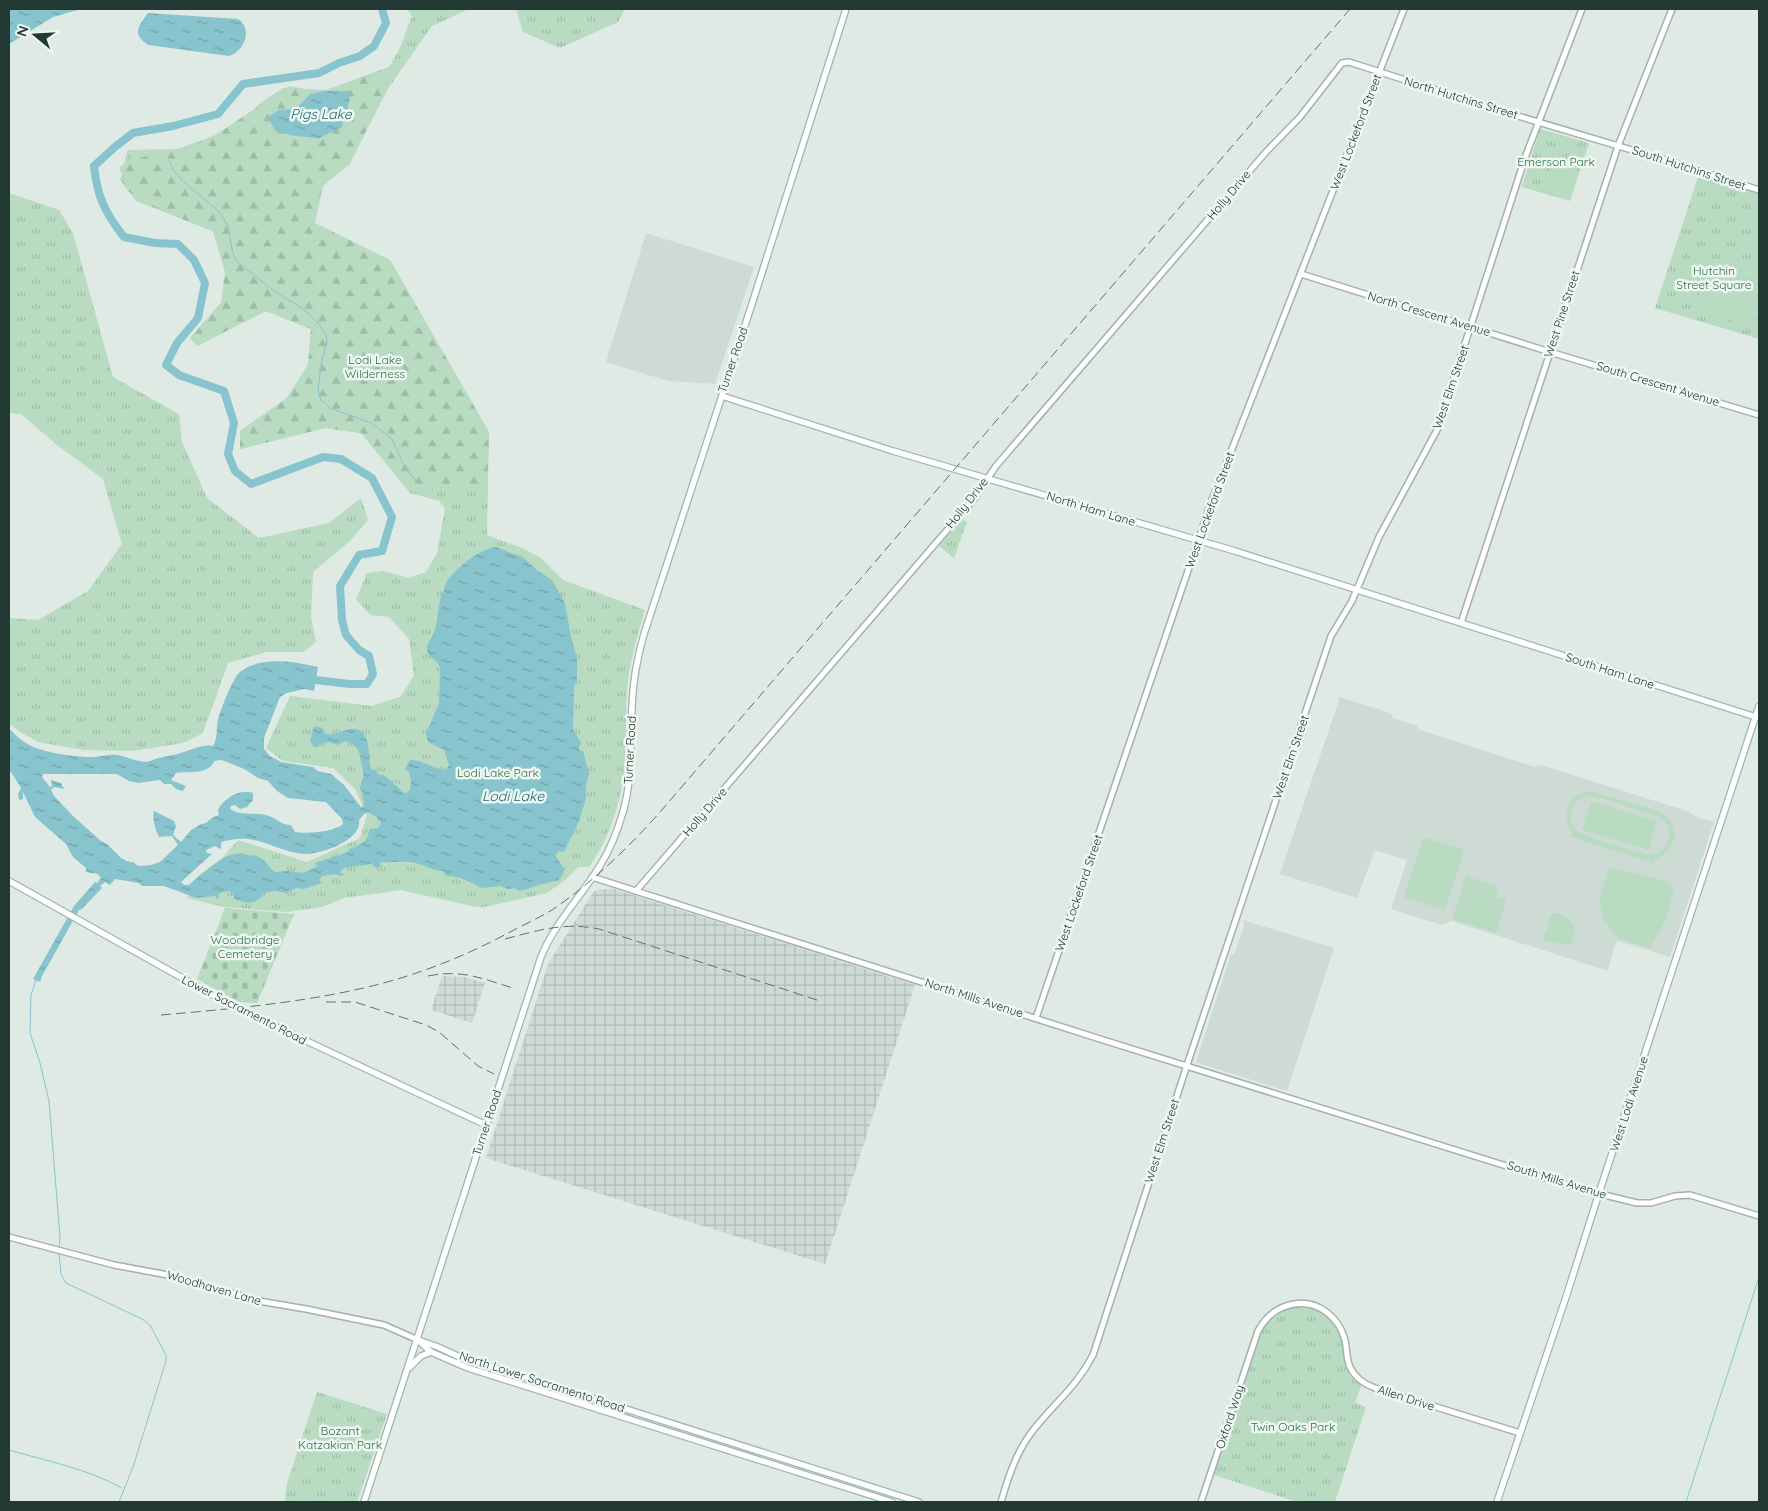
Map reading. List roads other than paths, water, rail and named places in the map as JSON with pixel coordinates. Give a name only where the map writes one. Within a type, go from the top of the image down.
[{"type":"main road","name":"Turner Road","points":[[364,1502],[541,957],[557,926],[592,877],[609,849],[627,796],[631,761],[633,690],[641,644],[846,9]]},
{"type":"main road","name":"North Ham Lane","points":[[722,396],[893,451],[1198,540],[1461,622]]},
{"type":"main road","name":"South Ham Lane","points":[[1461,622],[1757,717]]},
{"type":"main road","name":"West Lodi Avenue","points":[[1497,1502],[1568,1294],[1599,1193],[1757,717],[1759,706]]},
{"type":"main road","name":"Lower Sacramento Road","points":[[9,881],[247,1014],[486,1125]]},
{"type":"main road","name":"North Lower Sacramento Road","points":[[418,1340],[431,1352],[468,1368],[892,1502]]},
{"type":"main road","name":"North Lower Sacramento Road","points":[[418,1340],[483,1366],[519,1375],[919,1502]]},
{"type":"main road","points":[[408,1368],[421,1356],[431,1352]]},
{"type":"main road","points":[[558,1397],[564,1395],[594,1404],[602,1402]]},
{"type":"main road","points":[[600,1410],[603,1407],[632,1415],[638,1413]]},
{"type":"street","name":"West Lockeford Street","points":[[1036,1018],[1212,500],[1404,9]]},
{"type":"street","name":"West Elm Street","points":[[1001,1502],[1013,1464],[1025,1441],[1081,1376],[1093,1355],[1186,1065],[1331,636],[1352,601],[1379,537],[1437,430],[1538,122],[1582,9]]},
{"type":"street","name":"West Pine Street","points":[[1461,622],[1618,146],[1672,9]]},
{"type":"street","name":"North Hutchins Street","points":[[1300,118],[1342,64],[1349,62],[1618,146]]},
{"type":"street","name":"Holly Drive","points":[[636,891],[973,500],[987,478],[1266,152],[1300,118]]},
{"type":"street","name":"South Hutchins Street","points":[[1618,146],[1759,190]]},
{"type":"street","name":"North Crescent Avenue","points":[[1301,274],[1557,354]]},
{"type":"street","name":"South Crescent Avenue","points":[[1557,354],[1759,415]]},
{"type":"street","name":"North Mills Avenue","points":[[592,877],[1357,1118]]},
{"type":"street","name":"South Mills Avenue","points":[[1357,1118],[1580,1189],[1637,1203],[1651,1203],[1675,1196],[1690,1195],[1759,1216]]},
{"type":"street","name":"Woodhaven Lane","points":[[9,1237],[114,1265],[168,1275],[259,1301],[306,1308],[378,1324],[396,1329],[418,1340]]},
{"type":"street","name":"Allen Drive","points":[[1258,1331],[1264,1321],[1278,1309],[1298,1304],[1316,1306],[1332,1315],[1338,1323],[1345,1342],[1350,1368],[1356,1377],[1364,1383],[1520,1433]]},
{"type":"street","name":"Oxford Way","points":[[1202,1502],[1258,1331]]},
{"type":"water","points":[[10,9],[81,9],[53,17],[9,44]]},
{"type":"water","points":[[148,13],[238,19],[245,28],[245,39],[239,50],[229,56],[148,45],[140,37],[138,29]]},
{"type":"water","name":"Pigs Lake","points":[[325,91],[348,91],[350,98],[342,127],[319,138],[295,136],[275,131],[268,117],[279,110],[296,109],[310,94]]},
{"type":"water","name":"Lodi Lake","points":[[496,547],[524,558],[538,571],[552,580],[565,603],[577,658],[573,729],[581,743],[579,750],[583,751],[589,773],[586,785],[586,798],[579,821],[564,852],[559,851],[555,855],[564,869],[558,881],[519,891],[515,888],[508,889],[500,886],[481,888],[464,879],[446,876],[443,871],[419,864],[381,862],[380,867],[376,868],[371,864],[343,868],[340,872],[344,875],[322,876],[319,880],[322,883],[304,889],[296,888],[287,893],[275,891],[264,893],[258,900],[243,902],[235,899],[229,891],[219,893],[218,900],[215,896],[196,898],[164,886],[142,886],[139,883],[115,879],[110,885],[105,882],[100,886],[102,888],[79,910],[40,982],[33,979],[74,906],[95,882],[97,883],[101,878],[98,874],[86,872],[86,868],[73,857],[66,844],[35,817],[23,792],[23,799],[19,800],[18,794],[21,788],[11,772],[9,773],[9,728],[26,743],[49,752],[87,757],[117,755],[146,762],[202,746],[213,746],[221,710],[233,681],[247,667],[277,661],[299,663],[318,667],[314,691],[304,689],[287,693],[280,697],[264,738],[264,749],[270,756],[281,762],[313,767],[318,771],[331,774],[344,785],[361,807],[364,806],[360,790],[363,774],[360,755],[357,749],[353,744],[346,741],[337,745],[329,742],[314,747],[310,741],[314,726],[322,728],[326,734],[357,729],[366,737],[371,769],[376,770],[379,775],[383,775],[404,793],[407,793],[411,786],[411,780],[409,772],[405,769],[410,760],[420,761],[446,770],[449,765],[444,750],[428,742],[426,734],[439,703],[440,668],[429,655],[427,648],[435,630],[441,596],[447,581],[457,570],[476,555]],"holes":[[[222,760],[268,781],[277,791],[288,798],[326,802],[342,819],[343,824],[339,827],[320,832],[295,832],[291,825],[269,816],[239,813],[230,809],[231,806],[235,805],[240,809],[247,807],[253,800],[253,793],[238,793],[228,798],[220,806],[218,810],[219,815],[191,830],[181,842],[173,835],[176,826],[174,821],[154,811],[154,824],[159,837],[172,836],[178,845],[160,862],[141,866],[121,858],[73,816],[54,796],[51,790],[54,787],[64,789],[61,783],[51,780],[52,786],[50,787],[42,777],[43,774],[117,774],[129,781],[138,783],[160,780],[164,784],[171,784],[176,789],[183,791],[186,786],[171,780],[176,773],[203,770],[212,765],[214,761]],[[368,812],[378,818],[381,823],[378,828],[370,829],[363,842],[349,849],[348,852],[315,863],[317,866],[303,873],[275,872],[261,858],[242,853],[230,855],[220,860],[189,885],[184,885],[181,882],[212,854],[207,853],[206,850],[215,846],[220,849],[221,842],[248,839],[298,853],[312,854],[330,849],[348,840],[358,827],[359,820]]]},
{"type":"waterway","points":[[307,679],[367,684],[373,674],[369,656],[359,650],[346,635],[342,620],[340,586],[359,555],[382,551],[392,517],[372,478],[341,459],[323,457],[251,484],[235,471],[228,454],[234,423],[224,391],[179,375],[166,365],[177,343],[198,318],[205,283],[194,260],[178,244],[155,243],[124,237],[103,204],[97,186],[94,166],[133,133],[173,126],[218,114],[243,84],[319,73],[339,63],[360,56],[374,46],[386,23],[382,9]]},
{"type":"waterway","points":[[169,161],[180,178],[211,204],[224,219],[229,230],[233,253],[238,263],[277,293],[302,308],[318,323],[326,334],[327,341],[321,365],[318,391],[321,400],[330,408],[371,423],[392,439],[405,468],[421,484]]},
{"type":"waterway","points":[[36,980],[31,995],[30,1033],[40,1063],[49,1101],[60,1237],[59,1249]]},
{"type":"waterway","points":[[59,1253],[61,1274],[66,1283],[142,1319],[150,1325],[166,1355],[166,1361],[133,1467],[119,1502]]},
{"type":"waterway","points":[[1686,1502],[1759,1277]]},
{"type":"waterway","points":[[9,1450],[81,1471],[122,1488]]},
{"type":"railway","points":[[161,1015],[239,1008],[317,997],[342,993],[405,977],[459,957],[542,916],[596,876],[661,811],[1350,9]]},
{"type":"railway","points":[[505,939],[541,930],[563,927],[574,926],[599,929],[820,1001]]},
{"type":"railway","points":[[428,976],[463,974],[516,989]]},
{"type":"railway","points":[[326,1002],[355,1002],[426,1025],[439,1032],[478,1066],[494,1074]]},
{"type":"park label","name":"Emerson Park","points":[[1556,162]]},
{"type":"park label","name":"Hutchin Street Square","points":[[1714,278]]},
{"type":"park label","name":"Lodi Lake Wilderness","points":[[375,367]]},
{"type":"park label","name":"Lodi Lake Park","points":[[498,773]]},
{"type":"park label","name":"Woodbridge Cemetery","points":[[245,947]]},
{"type":"park label","name":"Twin Oaks Park","points":[[1293,1427]]},
{"type":"park label","name":"Bozant Katzakian Park","points":[[340,1438]]}]
